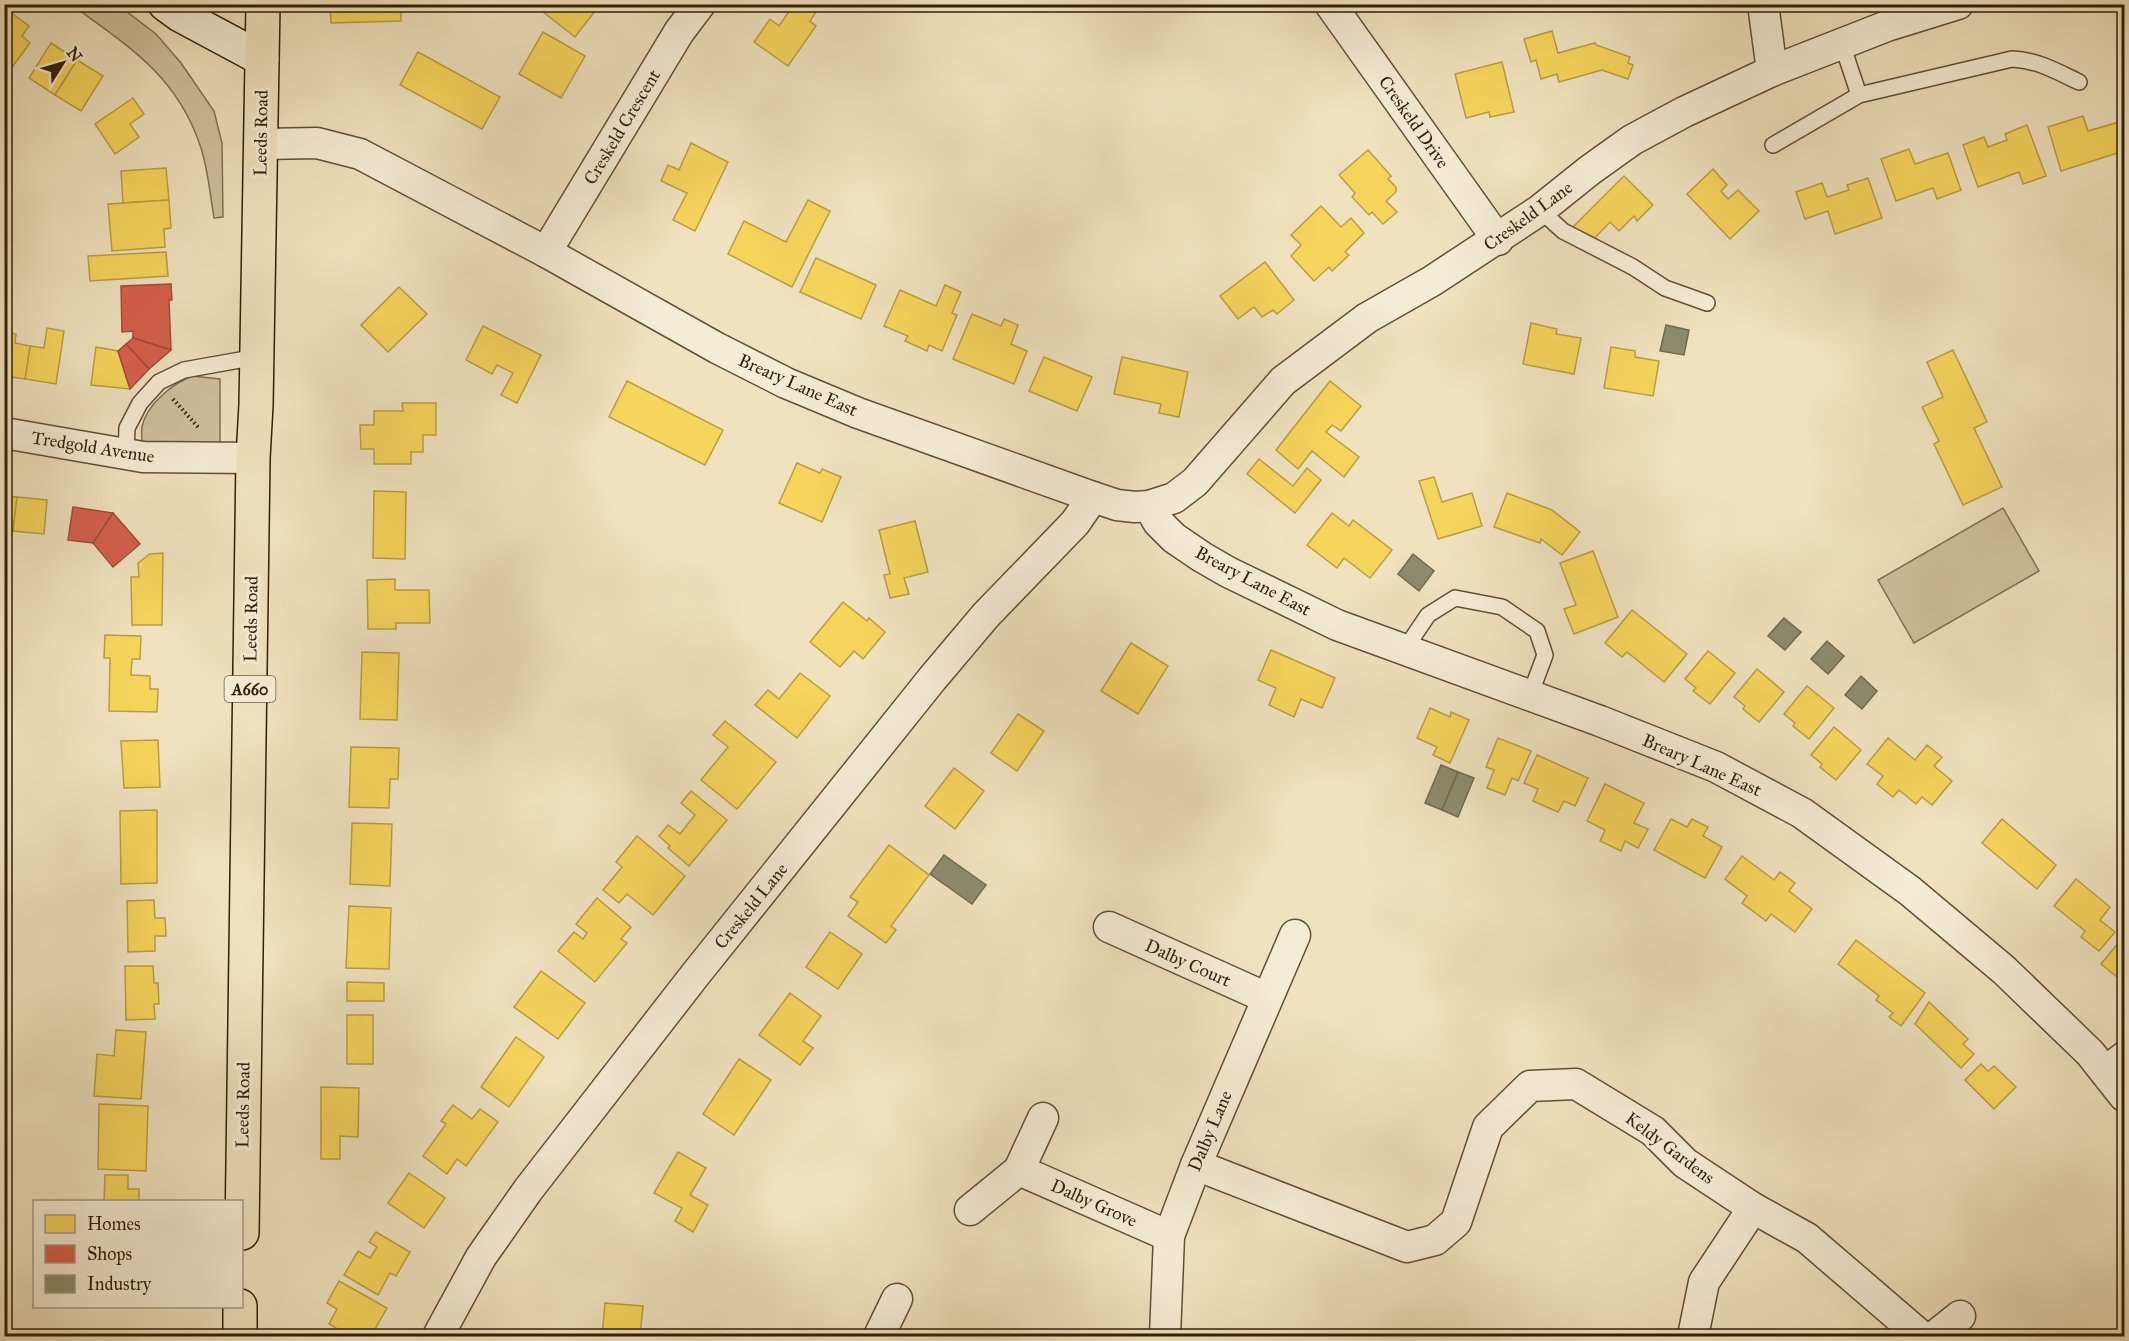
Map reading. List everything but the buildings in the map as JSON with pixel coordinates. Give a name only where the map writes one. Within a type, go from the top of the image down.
[{"type":"highway","name":"Leeds Road","points":[[242,1200],[253,458],[263,4]]},
{"type":"highway","points":[[240,1308],[240,1336]]},
{"type":"street","points":[[165,4],[180,15],[262,59]]},
{"type":"street","name":"Creskeld Crescent","points":[[546,252],[679,32],[700,4]]},
{"type":"street","name":"Creskeld Drive","points":[[1330,4],[1498,240]]},
{"type":"street","points":[[1763,4],[1772,71]]},
{"type":"street","name":"Creskeld Lane","points":[[1149,506],[1174,498],[1195,482],[1283,381],[1367,318],[1498,240],[1632,140],[1684,112],[1772,71],[1887,26],[1958,4]]},
{"type":"street","name":"Breary Lane East","points":[[261,144],[317,143],[360,154],[546,252],[717,348],[786,383],[858,413],[1093,497],[1117,505],[1149,506],[1158,522],[1174,538],[1228,572],[1337,625],[1600,721],[1716,767],[1802,813],[1910,891],[2004,970],[2090,1053],[2124,1096]]},
{"type":"street","name":"Tredgold Avenue","points":[[4,433],[143,457],[253,458]]},
{"type":"street","name":"Creskeld Lane","points":[[438,1336],[481,1257],[528,1190],[667,1011],[986,615],[1075,523],[1093,497]]},
{"type":"street","name":"Dalby Court","points":[[1109,927],[1267,998]]},
{"type":"street","name":"Dalby Lane","points":[[1165,1336],[1169,1236],[1196,1165],[1295,935]]},
{"type":"street","name":"Keldy Gardens","points":[[1196,1165],[1407,1247],[1435,1240],[1456,1222],[1488,1127],[1530,1086],[1576,1084],[1653,1131],[1685,1163],[1753,1208],[1808,1238],[1922,1336]]},
{"type":"street","points":[[970,1210],[1019,1170],[1043,1118]]},
{"type":"street","name":"Dalby Grove","points":[[1019,1170],[1169,1236]]},
{"type":"street","points":[[1693,1336],[1704,1282],[1753,1208]]},
{"type":"street","points":[[879,1336],[897,1299]]},
{"type":"street","points":[[1935,1336],[1960,1316]]},
{"type":"lane","points":[[1842,44],[1859,95]]},
{"type":"lane","points":[[1773,146],[1859,95],[2012,59],[2040,63],[2079,82]]},
{"type":"lane","points":[[1540,210],[1563,231],[1633,267],[1665,288],[1707,303]]},
{"type":"lane","points":[[126,454],[127,428],[140,403],[159,382],[184,370],[257,357]]},
{"type":"lane","points":[[1405,649],[1428,615],[1455,598],[1502,607],[1537,631],[1545,655],[1530,695]]},
{"type":"lane","points":[[2100,1066],[2124,1048]]},
{"type":"path","points":[[159,382],[204,435]]},
{"type":"shaded area","points":[[72,5],[118,5],[156,34],[181,63],[214,111],[222,143],[223,217],[214,218],[203,154],[190,121],[178,99],[148,64]]},
{"type":"shaded area","points":[[192,376],[220,379],[220,447],[142,442],[144,419],[154,403],[176,384]]},
{"type":"shaded area","points":[[2003,508],[2039,571],[1914,643],[1878,580]]}]
